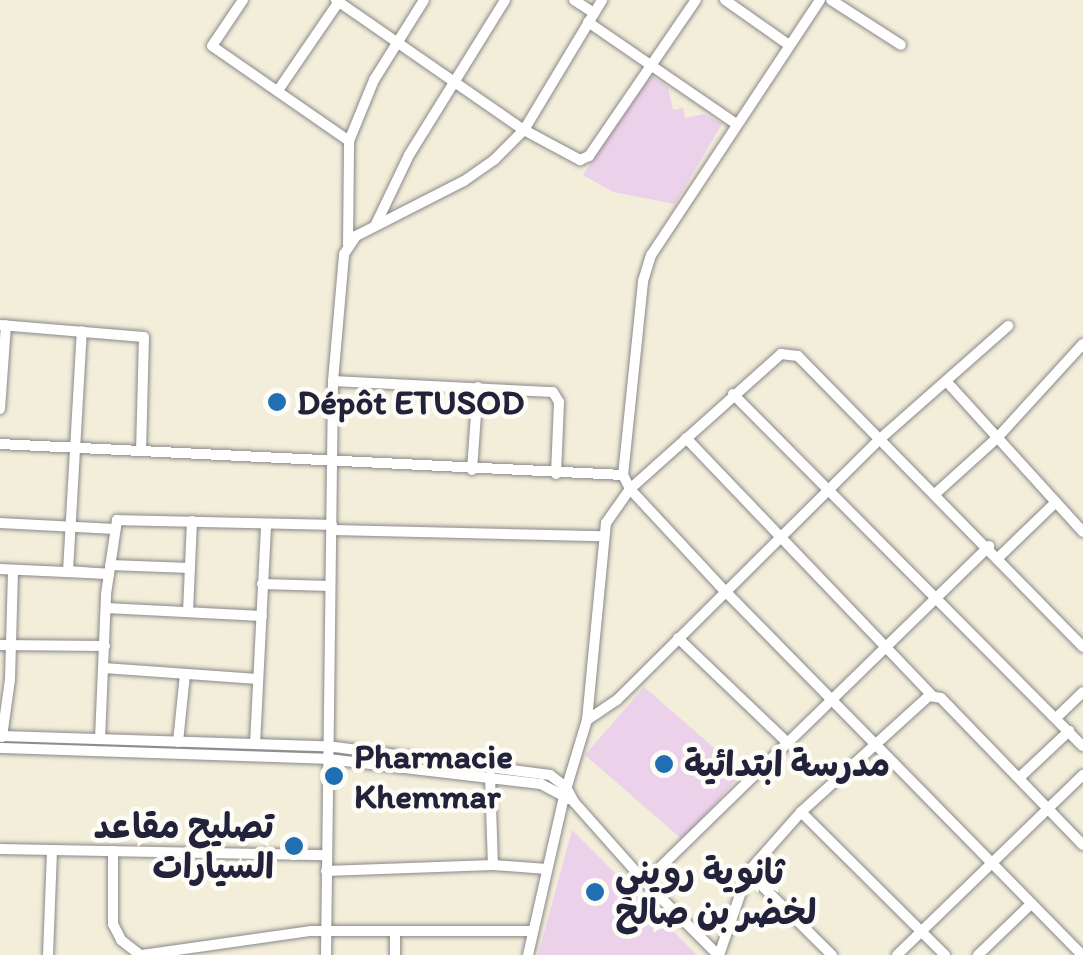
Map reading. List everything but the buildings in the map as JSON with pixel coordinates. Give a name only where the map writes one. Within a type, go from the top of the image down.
[{"type":"street","points":[[243,0],[212,46],[349,141]]},
{"type":"street","points":[[326,955],[333,381],[341,271],[348,244],[349,141],[366,97],[424,0]]},
{"type":"street","points":[[376,224],[410,155],[506,0]]},
{"type":"street","points":[[574,0],[650,65],[735,124]]},
{"type":"street","points":[[348,244],[376,224],[464,181],[524,130],[602,0]]},
{"type":"street","points":[[279,89],[338,1],[524,130],[573,159],[584,159],[696,0]]},
{"type":"street","points":[[725,0],[789,44]]},
{"type":"street","points":[[820,0],[650,255],[640,301],[623,475],[630,489],[724,590],[878,744],[1076,953]]},
{"type":"street","points":[[831,0],[901,45]]},
{"type":"street","points":[[0,410],[3,325],[146,339],[141,452]]},
{"type":"street","points":[[586,720],[617,700],[880,439],[1008,326]]},
{"type":"street","points":[[82,331],[68,571],[190,568]]},
{"type":"street","points":[[936,494],[998,438],[1083,344]]},
{"type":"street","points":[[528,955],[586,720],[603,536],[613,511],[630,489],[781,354],[792,353],[989,546],[1083,647]]},
{"type":"street","points":[[333,381],[548,391],[557,396],[556,474]]},
{"type":"street","points":[[947,382],[1083,532]]},
{"type":"street","points":[[472,470],[478,388]]},
{"type":"street","points":[[733,394],[1083,746]]},
{"type":"street","points":[[686,438],[1083,846]]},
{"type":"street","points":[[0,444],[623,475]]},
{"type":"street","points":[[999,558],[1056,502]]},
{"type":"street","points":[[100,740],[109,570],[115,528],[122,518],[603,536]]},
{"type":"street","points":[[188,612],[192,521]]},
{"type":"street","points":[[0,523],[72,523],[115,528]]},
{"type":"street","points":[[255,744],[266,524]]},
{"type":"street","points":[[645,882],[989,546]]},
{"type":"street","points":[[0,569],[109,570]]},
{"type":"street","points":[[1,740],[13,570]]},
{"type":"street","points":[[262,584],[330,586]]},
{"type":"street","points":[[106,608],[262,616]]},
{"type":"street","points":[[678,638],[788,742]]},
{"type":"street","points":[[5,645],[105,646]]},
{"type":"street","points":[[104,668],[258,680]]},
{"type":"street","points":[[178,742],[185,674]]},
{"type":"street","points":[[1056,718],[1083,692]]},
{"type":"street","points":[[1,740],[327,746],[524,768],[550,775],[645,882],[718,955],[748,872],[801,812],[932,695]]},
{"type":"street","points":[[1019,778],[1069,731]]},
{"type":"street","points":[[1,740],[328,759],[490,776],[541,784],[568,795]]},
{"type":"street","points":[[896,955],[1083,775]]},
{"type":"street","points":[[490,776],[492,865]]},
{"type":"street","points":[[801,812],[945,955]]},
{"type":"street","points":[[0,850],[327,854]]},
{"type":"street","points":[[48,955],[52,850]]},
{"type":"street","points":[[113,851],[113,924],[121,940],[141,955],[326,931],[533,931]]},
{"type":"street","points":[[326,871],[492,865],[547,869]]},
{"type":"street","points":[[748,872],[832,955]]},
{"type":"street","points":[[978,955],[1031,904]]},
{"type":"street","points":[[395,932],[395,955]]},
{"type":"shaded area","points":[[649,75],[668,87],[673,110],[683,108],[685,118],[704,114],[722,124],[675,204],[613,192],[583,175]]},
{"type":"shaded area","name":"مدرسة ابتدائية","points":[[644,687],[742,772],[683,840],[585,755]]},
{"type":"shaded area","name":"ثانوية رويني لخضر بن صالح","points":[[572,830],[697,955],[538,955]]},
{"type":"place","name":"Dépôt ETUSOD","points":[[277,402]]},
{"type":"place","name":"مدرسة ابتدائية","points":[[664,764]]},
{"type":"place","name":"Pharmacie Khemmar","points":[[334,776]]},
{"type":"place","name":"تصليح مقاعد السيارات","points":[[294,846]]},
{"type":"place","name":"ثانوية رويني لخضر بن صالح","points":[[595,892]]}]
